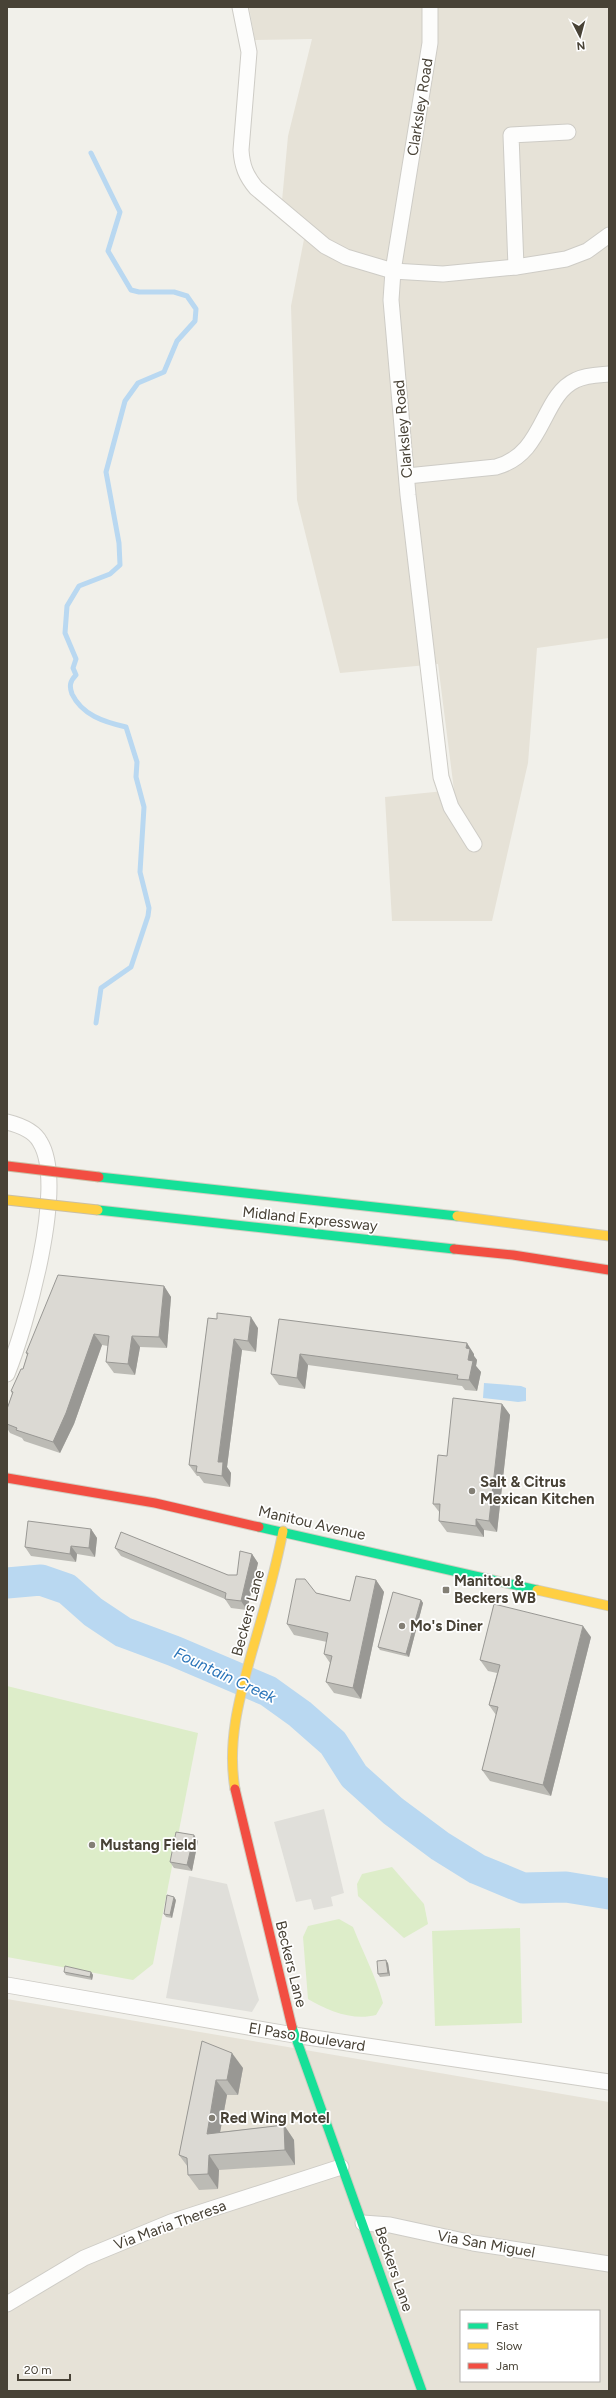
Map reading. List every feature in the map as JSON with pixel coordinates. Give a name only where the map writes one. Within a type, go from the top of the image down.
[{"type":"main road","name":"Midland Expressway","points":[[7,1166],[386,1207],[609,1236]]},
{"type":"main road","name":"Midland Expressway","points":[[7,1200],[513,1255],[609,1270]]},
{"type":"main road","points":[[386,1207],[561,1220]]},
{"type":"main road","name":"Manitou Avenue","points":[[7,1478],[129,1497],[609,1606]]},
{"type":"main road","name":"Beckers Lane","points":[[283,1531],[236,1711],[232,1773],[294,2035],[341,2167],[363,2223],[422,2391]]},
{"type":"street","points":[[240,7],[249,52],[241,150],[242,164],[248,177],[256,188],[325,246],[346,257],[393,271],[443,274],[566,259],[587,251],[609,235]]},
{"type":"street","name":"Clarksley Road","points":[[430,7],[430,43],[393,271],[391,300],[407,476],[441,777],[451,807],[474,844]]},
{"type":"street","points":[[516,266],[511,135],[568,132]]},
{"type":"street","points":[[407,476],[496,467],[509,464],[518,459],[526,449],[564,388],[575,380],[609,374]]},
{"type":"street","points":[[7,1122],[29,1130],[40,1140],[46,1153],[48,1185],[44,1231],[38,1273],[23,1330],[7,1374]]},
{"type":"street","name":"El Paso Boulevard","points":[[7,1985],[294,2035],[609,2082]]},
{"type":"street","name":"Via Maria Theresa","points":[[7,2304],[84,2258],[171,2222],[341,2167]]},
{"type":"street","name":"Via San Miguel","points":[[363,2223],[390,2225],[473,2243],[609,2264]]},
{"type":"shaded area","points":[[249,7],[609,7],[609,638],[537,648],[528,763],[492,921],[392,921],[385,797],[454,790],[438,664],[340,673],[297,500],[291,306],[307,224],[282,201],[288,136],[312,39],[255,40]]},
{"type":"shaded area","points":[[324,1809],[344,1893],[331,1897],[333,1906],[314,1910],[311,1899],[296,1902],[274,1822]]},
{"type":"shaded area","points":[[189,1876],[227,1884],[259,2000],[252,2012],[166,1998]]},
{"type":"shaded area","points":[[7,1999],[609,2102],[609,2391],[7,2391]]},
{"type":"green space","name":"Mustang Field","points":[[7,1686],[198,1733],[153,1964],[133,1980],[7,1957]]},
{"type":"green space","points":[[392,1867],[424,1904],[428,1924],[404,1938],[358,1896],[357,1884],[362,1874]]},
{"type":"green space","points":[[339,1919],[353,1927],[377,1983],[383,2003],[376,2015],[358,2017],[341,2014],[308,1999],[303,1937],[308,1926]]},
{"type":"green space","points":[[520,1928],[522,2023],[435,2026],[432,1931]]},
{"type":"water","points":[[484,1383],[521,1386],[526,1388],[526,1401],[518,1402],[483,1398]]},
{"type":"building","points":[[58,1275],[164,1286],[159,1337],[132,1336],[128,1364],[106,1362],[109,1336],[94,1334],[66,1413],[53,1442],[16,1430],[17,1428],[7,1424],[7,1409],[13,1392],[11,1391],[21,1369],[23,1369],[28,1353],[26,1353]]},
{"type":"building","points":[[217,1313],[251,1317],[248,1341],[234,1339],[218,1462],[223,1462],[222,1476],[196,1472],[197,1466],[189,1465],[208,1318],[217,1319]]},
{"type":"building","points":[[279,1319],[467,1343],[466,1348],[470,1349],[468,1360],[473,1361],[469,1380],[457,1379],[458,1375],[300,1354],[297,1378],[271,1374]]},
{"type":"building","name":"Salt & Citrus Mexican Kitchen","points":[[453,1398],[502,1404],[489,1521],[476,1519],[476,1526],[439,1521],[440,1504],[433,1504],[438,1455],[447,1456]]},
{"type":"building","points":[[28,1521],[91,1529],[89,1548],[71,1546],[70,1554],[25,1547]]},
{"type":"building","points":[[121,1532],[228,1575],[237,1575],[240,1551],[252,1554],[241,1601],[225,1599],[226,1593],[115,1548]]},
{"type":"building","points":[[356,1576],[376,1580],[353,1688],[326,1682],[332,1656],[324,1654],[328,1633],[287,1624],[296,1579],[305,1579],[316,1593],[350,1601]]},
{"type":"building","name":"Mo's Diner","points":[[393,1592],[421,1600],[406,1654],[378,1647]]},
{"type":"building","points":[[494,1604],[583,1626],[543,1785],[482,1770],[498,1707],[489,1705],[500,1665],[480,1660]]},
{"type":"building","points":[[176,1832],[194,1835],[187,1865],[170,1862]]},
{"type":"building","points":[[167,1895],[174,1897],[170,1915],[164,1914]]},
{"type":"building","points":[[386,1960],[388,1973],[378,1974],[377,1961]]},
{"type":"building","points":[[65,1966],[91,1972],[90,1977],[64,1972]]},
{"type":"building","points":[[202,2041],[232,2053],[227,2080],[216,2080],[207,2134],[284,2125],[285,2150],[209,2155],[208,2174],[188,2175],[187,2158],[179,2155]]},
{"type":"waterway","points":[[91,153],[120,212],[108,251],[131,290],[139,292],[174,292],[187,296],[196,309],[195,321],[177,341],[164,372],[138,383],[125,401],[106,472],[119,543],[120,565],[110,574],[79,586],[67,606],[65,633],[76,659],[73,668],[76,675],[72,679],[71,684],[72,694],[76,701],[94,716],[110,723],[126,727],[137,762],[136,777],[144,807],[140,872],[149,908],[148,916],[131,967],[101,988],[96,1023]]},
{"type":"waterway","name":"Fountain Creek","points":[[7,1583],[41,1580],[67,1589],[93,1612],[123,1632],[174,1651],[268,1691],[300,1714],[333,1743],[354,1776],[393,1811],[440,1846],[477,1869],[523,1888],[566,1887],[609,1894]]},
{"type":"traffic: fast","points":[[99,1177],[457,1216]]},
{"type":"traffic: fast","points":[[98,1210],[454,1249]]},
{"type":"traffic: fast","points":[[259,1527],[537,1590]]},
{"type":"traffic: fast","points":[[292,2027],[422,2391]]},
{"type":"traffic: slow","points":[[7,1200],[98,1210]]},
{"type":"traffic: slow","points":[[457,1216],[609,1236]]},
{"type":"traffic: slow","points":[[235,1789],[232,1755],[236,1721],[247,1672],[273,1578],[283,1531]]},
{"type":"traffic: slow","points":[[537,1590],[609,1606]]},
{"type":"traffic: jam","points":[[7,1166],[99,1177]]},
{"type":"traffic: jam","points":[[454,1249],[513,1255],[609,1270]]},
{"type":"traffic: jam","points":[[7,1478],[155,1503],[259,1527]]},
{"type":"traffic: jam","points":[[235,1789],[292,2027]]},
{"type":"place","name":"Salt & Citrus Mexican Kitchen","points":[[472,1491]]},
{"type":"place","name":"Manitou & Beckers WB","points":[[446,1590]]},
{"type":"place","name":"Mo's Diner","points":[[402,1626]]},
{"type":"place","name":"Mustang Field","points":[[92,1845]]},
{"type":"place","name":"Red Wing Motel","points":[[212,2118]]}]
